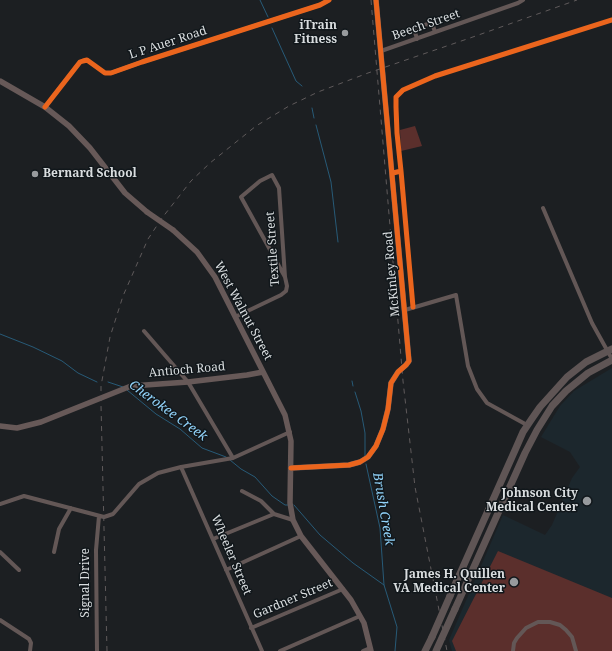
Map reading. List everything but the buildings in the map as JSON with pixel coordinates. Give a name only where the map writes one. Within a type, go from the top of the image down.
[{"type":"highway","points":[[425,651],[527,425],[540,407],[567,377],[586,362],[610,350]]},
{"type":"highway","points":[[436,651],[533,436],[552,406],[576,382],[612,359]]},
{"type":"street","name":"McKinley Road","points":[[291,468],[349,465],[360,462],[371,454],[383,429],[392,383],[398,372],[406,366],[409,361],[376,0]]},
{"type":"street","name":"Beech Street","points":[[381,51],[523,0]]},
{"type":"street","name":"L P Auer Road","points":[[45,108],[80,62],[87,60],[105,73],[111,73],[320,5],[328,1]]},
{"type":"street","points":[[417,39],[415,32],[416,29],[427,24],[432,26],[435,32]]},
{"type":"street","name":"West Walnut Street","points":[[0,81],[45,108],[66,123],[77,134],[125,193],[147,212],[186,241],[204,261],[215,277],[285,415],[291,441],[290,505],[293,520],[301,536],[343,589],[360,616],[367,631],[371,649]]},
{"type":"street","name":"Textile Street","points":[[235,317],[281,295],[286,291],[287,286],[285,277],[279,188],[272,175],[260,181],[241,197],[285,277]]},
{"type":"street","points":[[543,208],[592,323],[610,350],[612,359]]},
{"type":"street","points":[[405,310],[456,295],[468,366],[477,389],[487,402],[527,425]]},
{"type":"street","points":[[144,331],[188,382],[231,459]]},
{"type":"street","name":"Antioch Road","points":[[0,426],[17,428],[41,422],[131,386],[188,382],[263,372]]},
{"type":"street","points":[[0,504],[24,496],[104,517],[113,514],[139,484],[158,473],[181,467],[231,459],[290,432]]},
{"type":"street","name":"Wheeler Street","points":[[181,467],[262,651]]},
{"type":"street","points":[[242,491],[261,502],[274,514],[293,520]]},
{"type":"street","points":[[54,552],[59,529],[71,508]]},
{"type":"street","points":[[213,539],[274,514]]},
{"type":"street","name":"Signal Drive","points":[[97,651],[96,550],[99,516]]},
{"type":"street","points":[[485,518],[494,522]]},
{"type":"street","points":[[226,570],[301,536]]},
{"type":"street","points":[[0,552],[19,570]]},
{"type":"street","name":"Gardner Street","points":[[252,628],[343,589]]},
{"type":"street","points":[[280,651],[360,616]]},
{"type":"street","points":[[0,620],[29,639],[31,643],[30,651]]},
{"type":"street","points":[[513,651],[514,643],[526,628],[538,622],[550,622],[560,625],[566,630],[572,637],[576,651]]},
{"type":"street","points":[[363,651],[371,649]]},
{"type":"shaded area","points":[[415,126],[422,146],[401,151],[400,130]]},
{"type":"shaded area","points":[[612,368],[612,651],[452,651],[449,640],[503,515],[545,535],[552,525],[572,478],[580,467],[570,452],[541,437],[560,406],[574,391]]},
{"type":"shaded area","name":"James H. Quillen VA Medical Center","points":[[498,551],[612,598],[612,651],[456,651],[452,641]]},
{"type":"waterway","name":"Brush Creek","points":[[260,0],[268,17]]},
{"type":"waterway","name":"Brush Creek","points":[[272,28],[296,81],[302,86]]},
{"type":"waterway","name":"Brush Creek","points":[[312,108],[314,118]]},
{"type":"waterway","name":"Brush Creek","points":[[316,125],[331,182],[338,242]]},
{"type":"waterway","name":"Cherokee Creek","points":[[0,334],[33,347],[62,361],[78,373],[97,382]]},
{"type":"waterway","name":"Brush Creek","points":[[352,381],[353,386]]},
{"type":"waterway","name":"Cherokee Creek","points":[[108,382],[123,387]]},
{"type":"waterway","name":"Cherokee Creek","points":[[127,390],[156,414],[180,429],[202,448],[226,457]]},
{"type":"waterway","name":"Brush Creek","points":[[355,392],[361,411],[365,433],[365,457]]},
{"type":"waterway","name":"Cherokee Creek","points":[[230,460],[241,469],[255,477],[272,496],[285,505],[289,505]]},
{"type":"waterway","name":"Brush Creek","points":[[366,464],[380,528],[384,585],[397,627],[395,651]]},
{"type":"waterway","name":"Cherokee Creek","points":[[294,505],[320,535],[353,563],[384,585]]},
{"type":"railway","points":[[371,0],[403,381],[415,487],[447,651]]},
{"type":"railway","points":[[107,651],[101,386],[110,337],[123,296],[148,239],[162,218],[191,181],[210,163],[256,126],[289,106],[318,92],[368,73],[577,0]]},
{"type":"cycle path","points":[[45,107],[80,62],[87,60],[105,73],[111,73],[320,5],[329,0]]},
{"type":"cycle path","points":[[291,468],[349,465],[360,462],[368,457],[376,446],[383,429],[388,409],[391,383],[398,372],[409,361],[376,0]]},
{"type":"cycle path","points":[[393,173],[401,171],[397,133],[396,97],[403,90],[435,76],[612,20]]},
{"type":"cycle path","points":[[401,171],[413,307]]},
{"type":"place","name":"iTrain Fitness","points":[[345,33]]},
{"type":"place","name":"Bernard School","points":[[35,174]]},
{"type":"place","name":"Johnson City Medical Center","points":[[587,501]]},
{"type":"place","name":"James H. Quillen VA Medical Center","points":[[514,582]]}]
